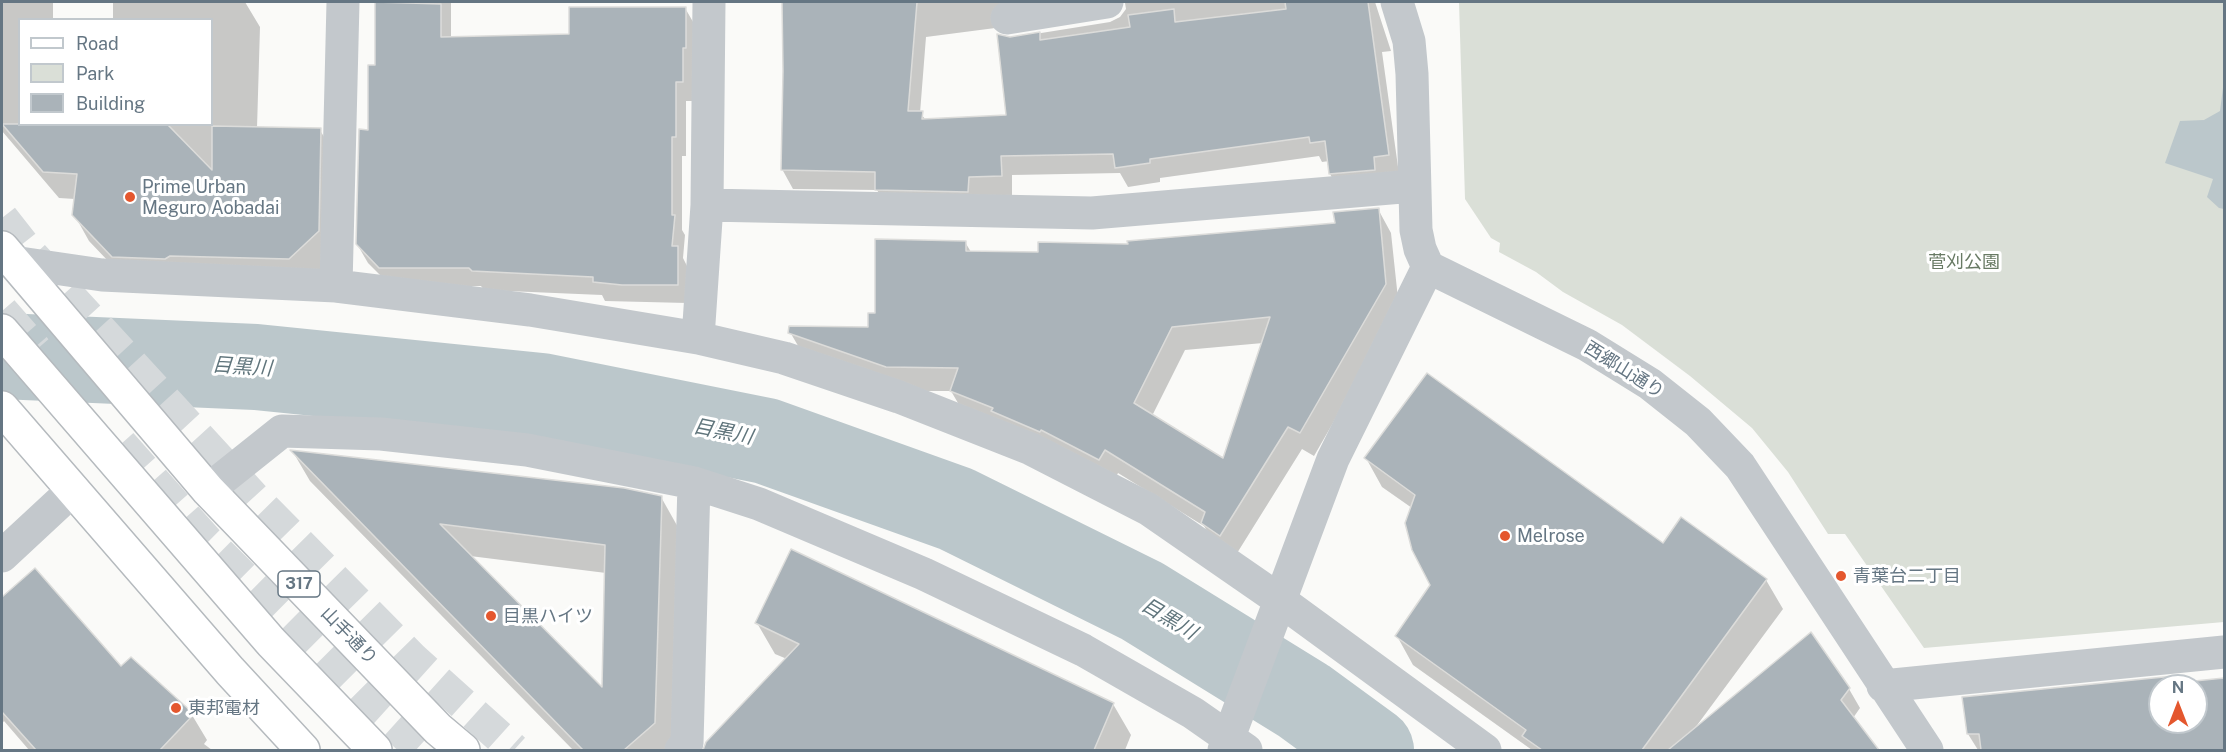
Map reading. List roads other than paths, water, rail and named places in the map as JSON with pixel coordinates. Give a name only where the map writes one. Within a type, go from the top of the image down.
[{"type":"main road","name":"山手通り","points":[[7,255],[208,490],[448,740],[463,750]]},
{"type":"main road","points":[[2,331],[271,642],[375,750]]},
{"type":"main road","points":[[5,415],[230,672],[303,750]]},
{"type":"street","points":[[336,286],[343,2]]},
{"type":"street","points":[[698,338],[706,205],[709,2]]},
{"type":"street","points":[[1007,18],[1107,2]]},
{"type":"street","points":[[208,490],[282,431],[381,434],[527,450],[694,483],[759,504],[924,574],[1083,650],[1193,713],[1233,740],[1277,610],[1333,459],[1428,267],[1420,249],[1416,230],[1412,75],[1408,41],[1397,2]]},
{"type":"street","points":[[706,205],[1092,213],[1414,186]]},
{"type":"street","points":[[7,255],[102,274],[336,286],[530,310],[698,338],[795,362],[899,397],[1030,449],[1148,509],[1277,610],[1485,750]]},
{"type":"street","name":"西郷山通り","points":[[1428,267],[1587,345],[1650,384],[1698,422],[1740,466],[1927,750]]},
{"type":"street","points":[[681,750],[687,743],[694,483]]},
{"type":"street","points":[[2,556],[73,490]]},
{"type":"street","points":[[1883,686],[2224,652]]},
{"type":"waterway","name":"目黒川","points":[[2,356],[256,367],[541,396],[766,441],[956,509],[1142,601],[1304,701],[1371,750]]},
{"type":"tunnel","points":[[2,218],[28,251],[257,501],[413,659],[514,750]]},
{"type":"tunnel","points":[[2,311],[36,350]]},
{"type":"tunnel","points":[[121,444],[207,541],[368,701],[422,750]]},
{"type":"place","name":"Prime Urban Meguro Aobadai","points":[[130,197]]},
{"type":"place","name":"Melrose","points":[[1505,536]]},
{"type":"place","name":"青葉台二丁目","points":[[1841,576]]},
{"type":"place","name":"目黒ハイツ","points":[[491,616]]},
{"type":"place","name":"東邦電材","points":[[176,708]]},
{"type":"park label","name":"菅刈公園","points":[[1964,262]]}]
